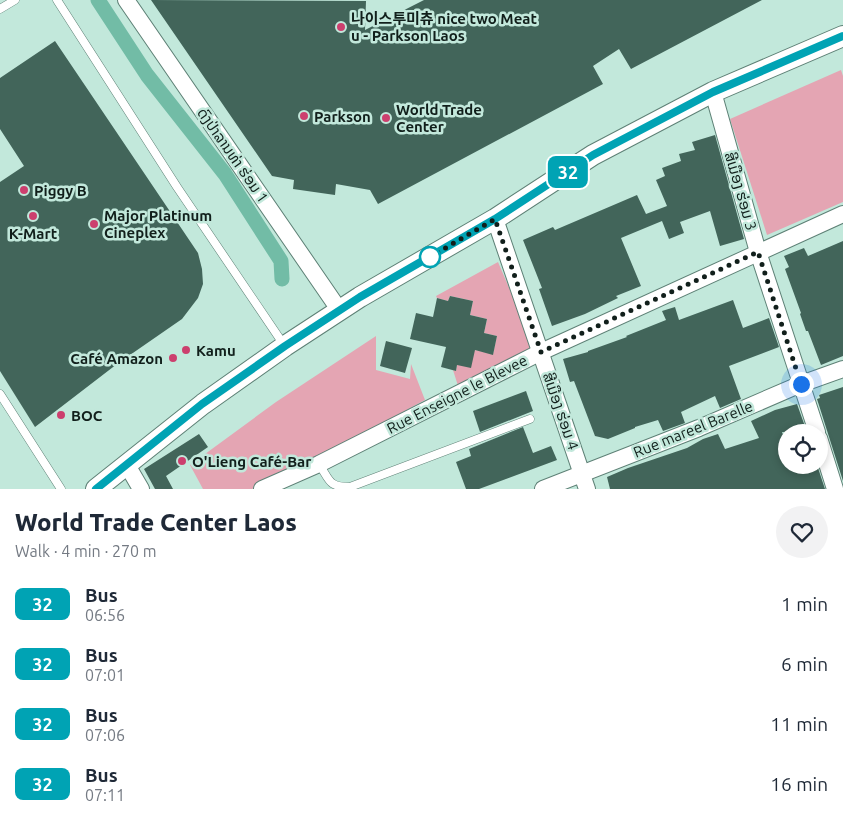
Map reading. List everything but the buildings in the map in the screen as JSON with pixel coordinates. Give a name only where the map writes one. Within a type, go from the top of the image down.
[{"type":"street","name":"ດົງປ່າລານທ່າ ຮ່ອມ 1","points":[[126,0],[340,310]]},
{"type":"street","points":[[96,489],[202,404],[285,346],[340,310],[495,219],[593,155],[713,92],[843,36]]},
{"type":"street","name":"ສີເມືອງ ຮ່ອມ 3","points":[[713,92],[758,252],[814,424]]},
{"type":"street","name":"Rue Enseigne le Blevee","points":[[262,489],[319,464],[541,352],[843,214]]},
{"type":"street","name":"ສີເມືອງ ຮ່ອມ 4","points":[[495,219],[585,482]]},
{"type":"street","name":"Rue mareel Barelle","points":[[543,489],[585,482],[699,428],[801,384],[843,369]]},
{"type":"street","points":[[128,465],[141,489]]},
{"type":"street","points":[[828,467],[835,489]]},
{"type":"lane","points":[[0,9],[15,0]]},
{"type":"lane","points":[[57,0],[177,187],[285,346]]},
{"type":"lane","points":[[0,394],[61,489]]},
{"type":"lane","points":[[319,464],[333,485],[350,487],[530,418]]},
{"type":"shaded area","points":[[841,70],[843,76],[843,202],[767,235],[730,119]]},
{"type":"shaded area","points":[[498,262],[535,348],[459,389],[453,370],[456,371],[457,365],[475,350],[493,354],[497,336],[484,333],[487,319],[470,315],[473,301],[450,296],[448,301],[436,296]]},
{"type":"shaded area","points":[[376,336],[376,370],[410,379],[411,364],[425,400],[322,456],[252,489],[203,489],[190,465],[276,402]]},
{"type":"waterway","points":[[98,0],[147,75],[225,174],[281,261],[282,279]]},
{"type":"bus line","name":"32","points":[[96,489],[202,404],[285,346],[360,297],[495,219],[593,155],[713,92],[843,36]]},
{"type":"place","name":"나이스투미츄 nice two Meat u - Parkson Laos","points":[[341,27]]},
{"type":"place","name":"Parkson","points":[[304,116]]},
{"type":"place","name":"World Trade Center","points":[[386,118]]},
{"type":"place","name":"Piggy B","points":[[24,190]]},
{"type":"place","name":"K-Mart","points":[[33,216]]},
{"type":"place","name":"Major Platinum Cineplex","points":[[94,224]]},
{"type":"place","name":"Kamu","points":[[186,350]]},
{"type":"place","name":"Café Amazon","points":[[173,358]]},
{"type":"place","name":"BOC","points":[[61,415]]},
{"type":"place","name":"O'Lieng Café-Bar","points":[[182,461]]},
{"type":"route","points":[[430,257],[495,219],[541,352],[758,252],[801,384]]}]
